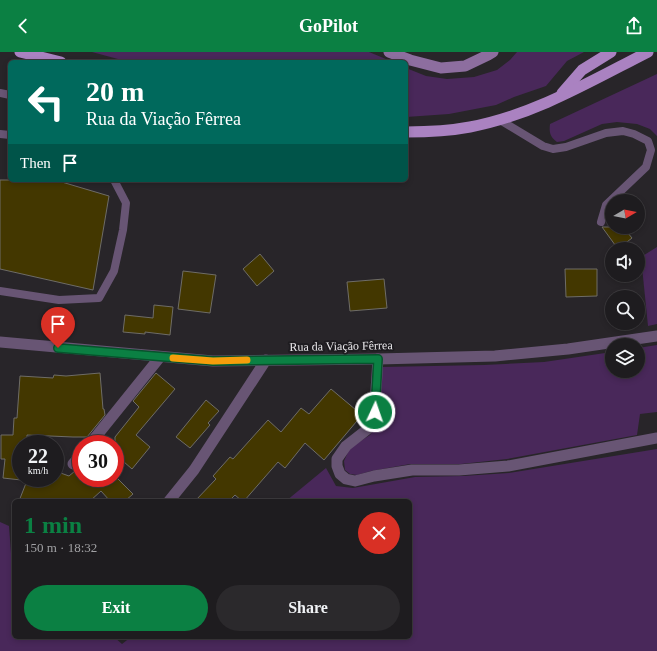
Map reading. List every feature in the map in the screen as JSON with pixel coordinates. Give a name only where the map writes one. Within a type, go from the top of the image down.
[{"type":"main road","points":[[20,52],[53,60]]},
{"type":"main road","points":[[389,52],[410,60],[441,68],[465,66],[493,52]]},
{"type":"main road","points":[[558,98],[582,70],[611,52]]},
{"type":"main road","points":[[408,132],[470,127],[500,120],[558,98],[648,52]]},
{"type":"main road","points":[[619,66],[657,54]]},
{"type":"street","name":"Rua da Viação Fêrrea","points":[[0,342],[213,361],[495,356],[568,349],[657,336]]},
{"type":"street","points":[[97,435],[160,357]]},
{"type":"street","points":[[378,359],[374,421],[370,428],[346,446],[337,459],[337,466],[340,474],[346,480],[355,481],[374,476],[412,470],[459,470],[508,466],[657,438]]},
{"type":"street","points":[[171,499],[194,470],[266,360]]},
{"type":"lane","points":[[500,120],[543,146],[553,149],[566,147],[606,133],[623,131],[634,134],[648,141],[651,150],[646,167],[606,205],[602,222]]},
{"type":"lane","points":[[0,291],[59,300],[99,298],[114,271],[123,230],[126,204],[115,182]]},
{"type":"shaded area","points":[[92,52],[369,52],[388,60],[122,60]]},
{"type":"shaded area","points":[[517,52],[584,52],[567,61],[546,86],[496,105],[449,114],[408,117],[408,69],[426,76],[447,79],[474,77],[497,70],[510,60]]},
{"type":"shaded area","points":[[657,74],[657,136],[650,129],[637,124],[617,122],[602,124],[564,141],[557,142],[551,136],[550,124]]},
{"type":"shaded area","points":[[657,247],[657,324],[648,326],[644,282],[645,282],[645,254]]},
{"type":"shaded area","points":[[657,345],[657,412],[640,414],[637,435],[507,459],[461,464],[410,464],[357,475],[350,474],[345,470],[344,461],[350,448],[370,435],[377,425],[382,367],[544,362],[605,353],[605,378],[645,378],[645,347]]},
{"type":"shaded area","points":[[657,449],[657,651],[0,651],[0,522],[9,526],[12,554],[12,639],[116,639],[122,644],[128,639],[412,639],[412,499],[288,499],[326,468],[336,486],[353,488],[415,477],[509,473]]},
{"type":"building","points":[[0,180],[8,180],[8,182],[62,182],[109,196],[93,290],[0,269]]},
{"type":"building","points":[[607,234],[629,234],[632,238],[627,242],[613,242]]},
{"type":"building","points":[[260,254],[274,271],[257,286],[243,269]]},
{"type":"building","points":[[565,269],[597,269],[597,296],[566,297]]},
{"type":"building","points":[[183,271],[216,275],[210,313],[178,309]]},
{"type":"building","points":[[384,279],[387,308],[350,311],[347,282]]},
{"type":"building","points":[[154,305],[173,307],[170,335],[145,332],[145,334],[123,332],[125,315],[153,318]]},
{"type":"building","points":[[100,373],[103,409],[105,415],[89,435],[72,435],[72,437],[64,437],[64,435],[13,435],[14,418],[17,418],[20,376],[53,378],[54,375],[66,376]]},
{"type":"building","points":[[156,373],[175,389],[136,435],[150,447],[132,469],[124,462],[124,435],[117,435],[139,407],[133,401]]},
{"type":"building","points":[[331,389],[362,415],[324,460],[305,443],[285,468],[278,462],[246,499],[240,499],[235,495],[231,499],[197,499],[216,479],[213,476],[230,457],[233,459],[268,420],[281,432],[301,408],[309,414]]},
{"type":"building","points":[[206,400],[219,411],[208,423],[210,425],[190,448],[176,437]]},
{"type":"building","points":[[1,435],[12,435],[12,479],[3,478],[5,459],[1,459]]},
{"type":"building","points":[[64,474],[69,476],[72,474],[72,487],[124,487],[124,485],[133,494],[127,499],[108,499],[101,491],[92,499],[20,499],[24,487],[64,487]]},
{"type":"slow traffic","points":[[173,358],[213,361],[247,360]]},
{"type":"route","points":[[58,348],[213,361],[378,359],[375,412]]}]
